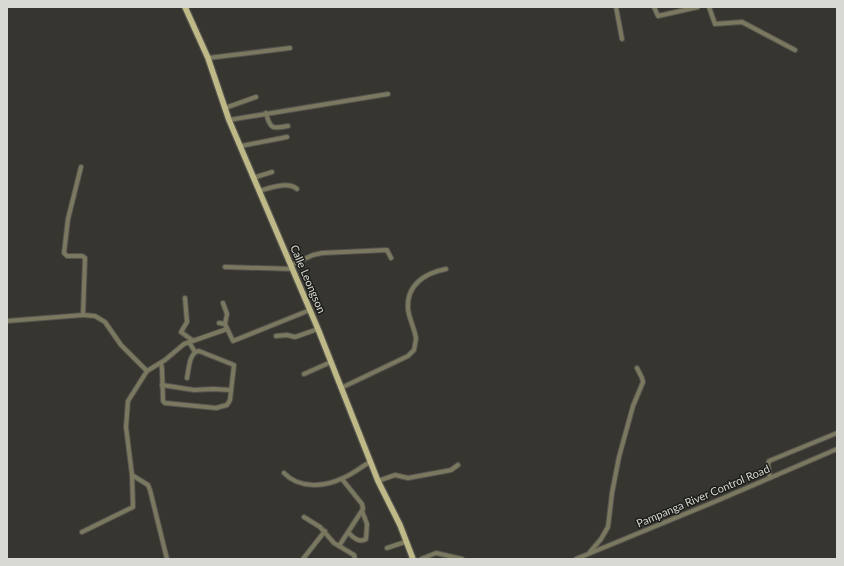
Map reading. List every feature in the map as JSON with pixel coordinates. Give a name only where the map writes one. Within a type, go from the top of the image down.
[{"type":"main road","name":"Calle Leongson","points":[[185,7],[208,58],[229,120],[318,329],[378,481],[400,525],[412,559]]},
{"type":"street","points":[[616,7],[622,39]]},
{"type":"street","points":[[654,7],[658,16],[698,7]]},
{"type":"street","points":[[709,7],[715,24],[742,22],[795,50]]},
{"type":"street","points":[[208,58],[290,48]]},
{"type":"street","points":[[229,120],[388,94]]},
{"type":"street","points":[[225,108],[256,98]]},
{"type":"street","points":[[266,113],[271,127],[278,128],[288,126]]},
{"type":"street","points":[[241,146],[287,137]]},
{"type":"street","points":[[81,167],[68,219],[64,253],[67,256],[82,256],[85,258],[83,315]]},
{"type":"street","points":[[253,178],[272,172]]},
{"type":"street","points":[[259,191],[283,186],[292,186],[297,189]]},
{"type":"street","points":[[226,267],[292,267],[313,255],[346,251],[387,250],[391,258]]},
{"type":"street","points":[[342,388],[389,366],[411,353],[416,344],[408,309],[412,289],[429,273],[446,269]]},
{"type":"street","points":[[185,298],[187,323],[181,332],[190,341],[195,352]]},
{"type":"street","points":[[223,303],[227,314],[226,326],[233,341],[310,310]]},
{"type":"street","points":[[7,321],[83,315],[95,316],[105,322],[121,345],[147,371]]},
{"type":"street","points":[[219,323],[226,326]]},
{"type":"street","points":[[82,532],[132,508],[132,475],[126,427],[128,402],[147,371],[161,363],[190,341],[226,326]]},
{"type":"street","points":[[276,336],[287,335],[295,337],[318,329]]},
{"type":"street","points":[[161,363],[163,400],[165,403],[216,408],[228,405],[230,400],[234,365],[200,351],[195,352],[191,358],[187,378]]},
{"type":"street","points":[[304,374],[331,362]]},
{"type":"street","points":[[590,553],[608,527],[612,492],[619,457],[633,406],[643,382],[636,368]]},
{"type":"street","points":[[162,385],[194,390],[213,388],[230,390]]},
{"type":"street","points":[[770,478],[768,465],[769,461],[837,433]]},
{"type":"street","name":"Pampanga River Control Road","points":[[576,559],[685,515],[837,449]]},
{"type":"street","points":[[284,473],[289,479],[295,482],[307,485],[326,484],[342,479],[370,462]]},
{"type":"street","points":[[378,481],[395,474],[408,478],[446,472],[458,465]]},
{"type":"street","points":[[132,475],[148,485],[167,559]]},
{"type":"street","points":[[342,479],[362,504],[362,511],[367,524],[367,537],[363,541],[358,540],[349,533]]},
{"type":"street","points":[[339,546],[349,533],[362,511]]},
{"type":"street","points":[[304,517],[320,526],[334,544],[354,556],[354,559]]},
{"type":"street","points":[[303,559],[325,531]]},
{"type":"street","points":[[387,548],[405,542]]},
{"type":"street","points":[[421,559],[436,553],[462,559]]}]
